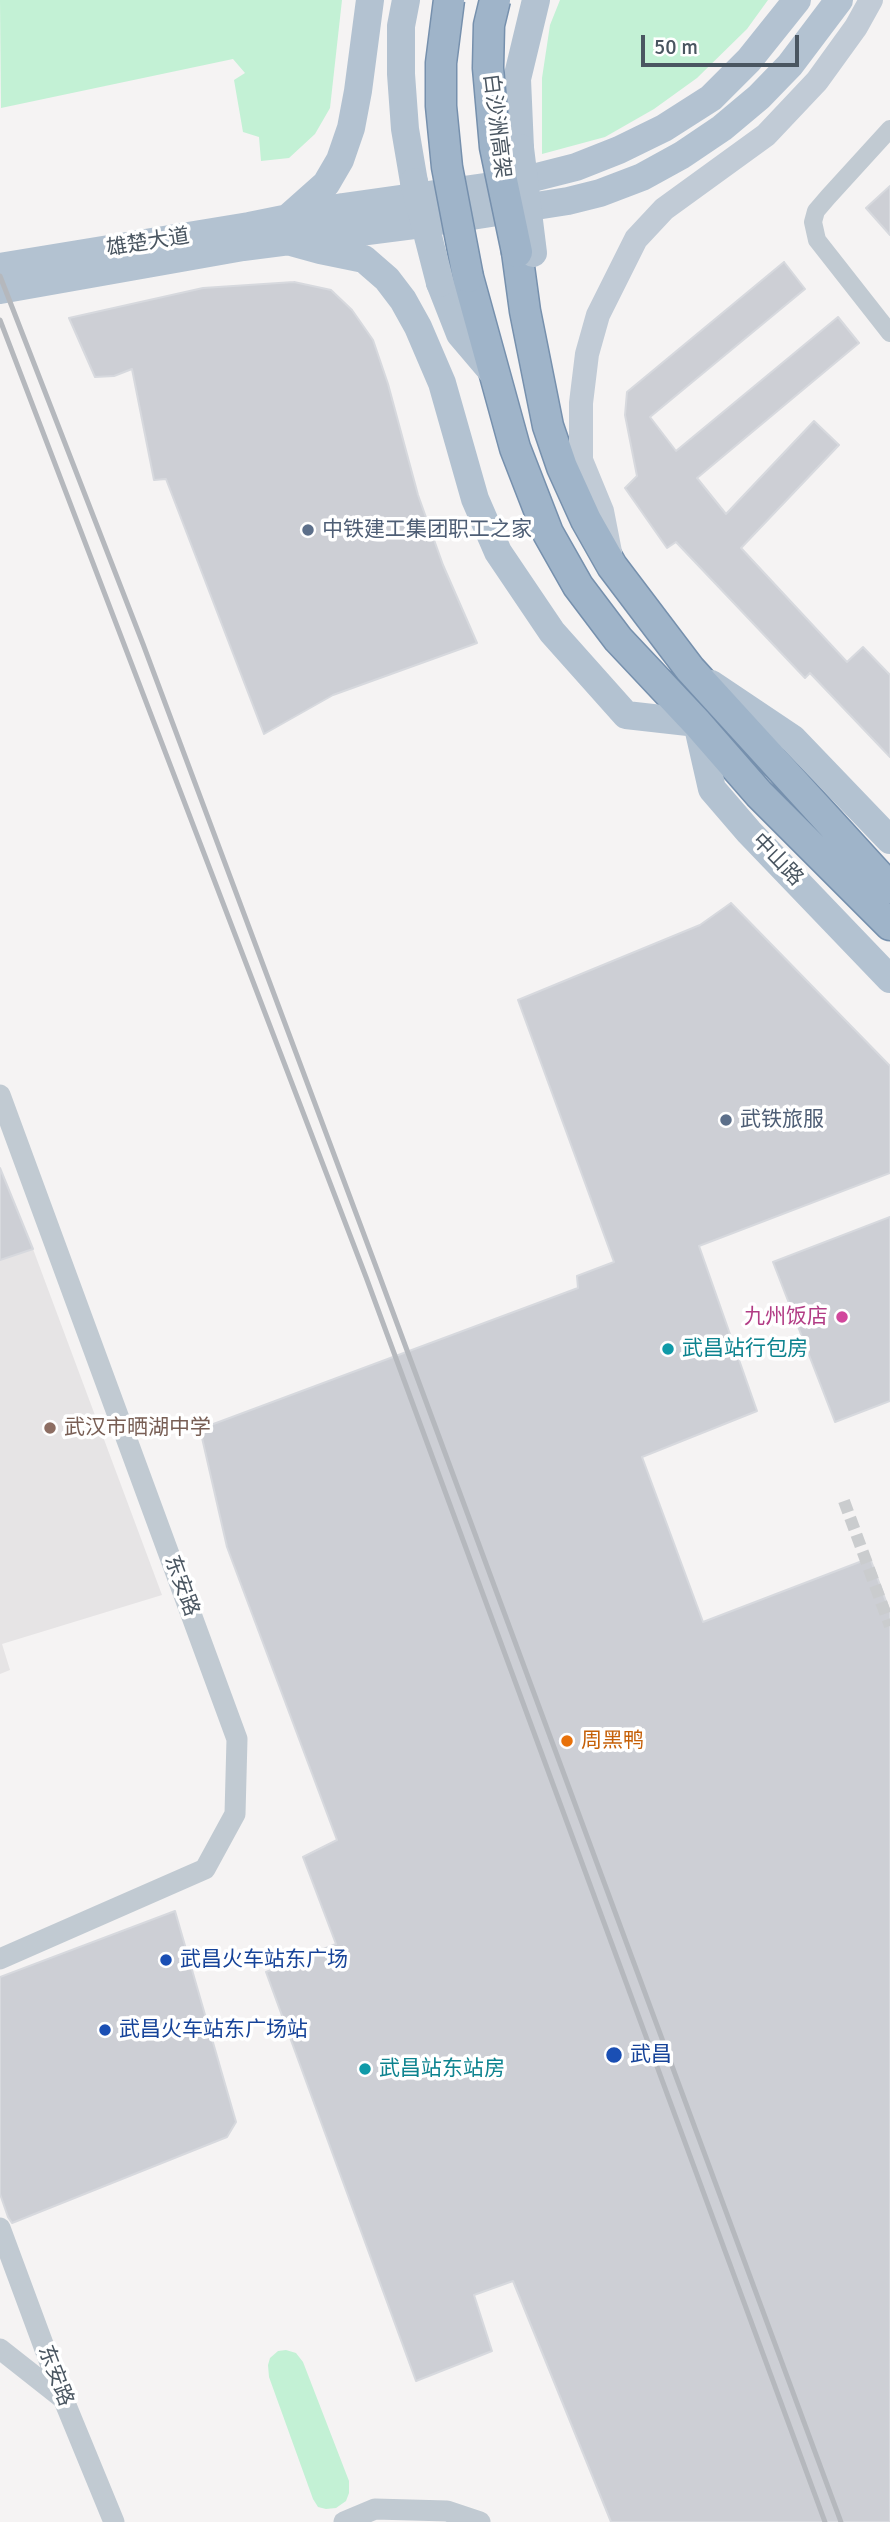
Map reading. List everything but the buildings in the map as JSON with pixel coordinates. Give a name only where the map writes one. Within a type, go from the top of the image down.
[{"type":"highway","points":[[449,0],[441,64],[440,106],[454,280],[494,374],[515,448],[548,533],[578,586],[618,639],[759,794],[890,925]]},
{"type":"highway","name":"白沙洲高架","points":[[495,0],[489,25],[488,68],[495,147],[525,253],[525,311],[548,426],[562,467],[586,520],[612,566],[690,669],[890,888]]},
{"type":"main road","points":[[291,225],[321,189],[340,160],[351,128],[370,0]]},
{"type":"main road","points":[[406,0],[401,26],[401,74],[405,129],[414,182],[454,280]]},
{"type":"main road","points":[[525,253],[517,79],[536,0]]},
{"type":"main road","points":[[291,225],[356,205],[513,183],[576,167],[619,150],[664,128],[711,98],[749,60],[797,0]]},
{"type":"main road","points":[[291,225],[568,201],[600,193],[642,177],[722,128],[759,97],[790,65],[839,0]]},
{"type":"main road","points":[[612,566],[602,511],[581,460],[580,403],[587,354],[597,315],[636,239],[664,209],[766,135],[817,81],[856,27],[871,0]]},
{"type":"main road","points":[[291,225],[320,250],[364,259],[387,279],[403,300],[442,383],[475,499],[498,552],[552,632],[626,715],[697,723]]},
{"type":"main road","name":"雄楚大道","points":[[0,267],[291,225]]},
{"type":"main road","name":"雄楚大道","points":[[0,290],[243,247],[291,225]]},
{"type":"main road","points":[[690,669],[793,739],[890,840]]},
{"type":"main road","name":"中山路","points":[[697,723],[712,789],[749,832],[890,979]]},
{"type":"street","points":[[890,129],[816,211],[813,222],[817,240],[890,333]]},
{"type":"street","name":"东安路","points":[[0,1095],[237,1739],[236,1814],[205,1869],[0,1959]]},
{"type":"street","name":"东安路","points":[[0,2228],[63,2398],[114,2522]]},
{"type":"street","points":[[0,2349],[63,2398]]},
{"type":"street","points":[[344,2522],[375,2509],[447,2511],[480,2522]]},
{"type":"shaded area","name":"武汉市晒湖中学","points":[[33,1249],[162,1595],[2,1644],[10,1670],[0,1674],[0,1260]]},
{"type":"green space","points":[[0,0],[342,0],[330,108],[315,134],[289,158],[261,161],[259,137],[243,132],[234,80],[245,73],[233,59],[1,108]]},
{"type":"green space","points":[[560,0],[768,0],[747,29],[697,78],[654,109],[605,137],[542,154],[542,78],[550,25]]},
{"type":"green space","points":[[278,2351],[296,2353],[303,2362],[349,2481],[346,2501],[336,2508],[318,2507],[313,2499],[269,2377],[270,2358]]},
{"type":"tunnel","points":[[844,1501],[890,1626]]},
{"type":"railway","points":[[0,276],[143,644],[841,2522]]},
{"type":"railway","points":[[0,320],[366,1277],[825,2522]]},
{"type":"place","name":"中铁建工集团职工之家","points":[[308,530]]},
{"type":"place","name":"武铁旅服","points":[[726,1120]]},
{"type":"place","name":"九州饭店","points":[[842,1317]]},
{"type":"place","name":"武昌站行包房","points":[[668,1349]]},
{"type":"place","name":"武汉市晒湖中学","points":[[50,1428]]},
{"type":"place","name":"周黑鸭","points":[[567,1741]]},
{"type":"place","name":"武昌火车站东广场","points":[[166,1960]]},
{"type":"place","name":"武昌火车站东广场站","points":[[105,2030]]},
{"type":"place","name":"武昌","points":[[614,2055]]},
{"type":"place","name":"武昌站东站房","points":[[365,2069]]}]
